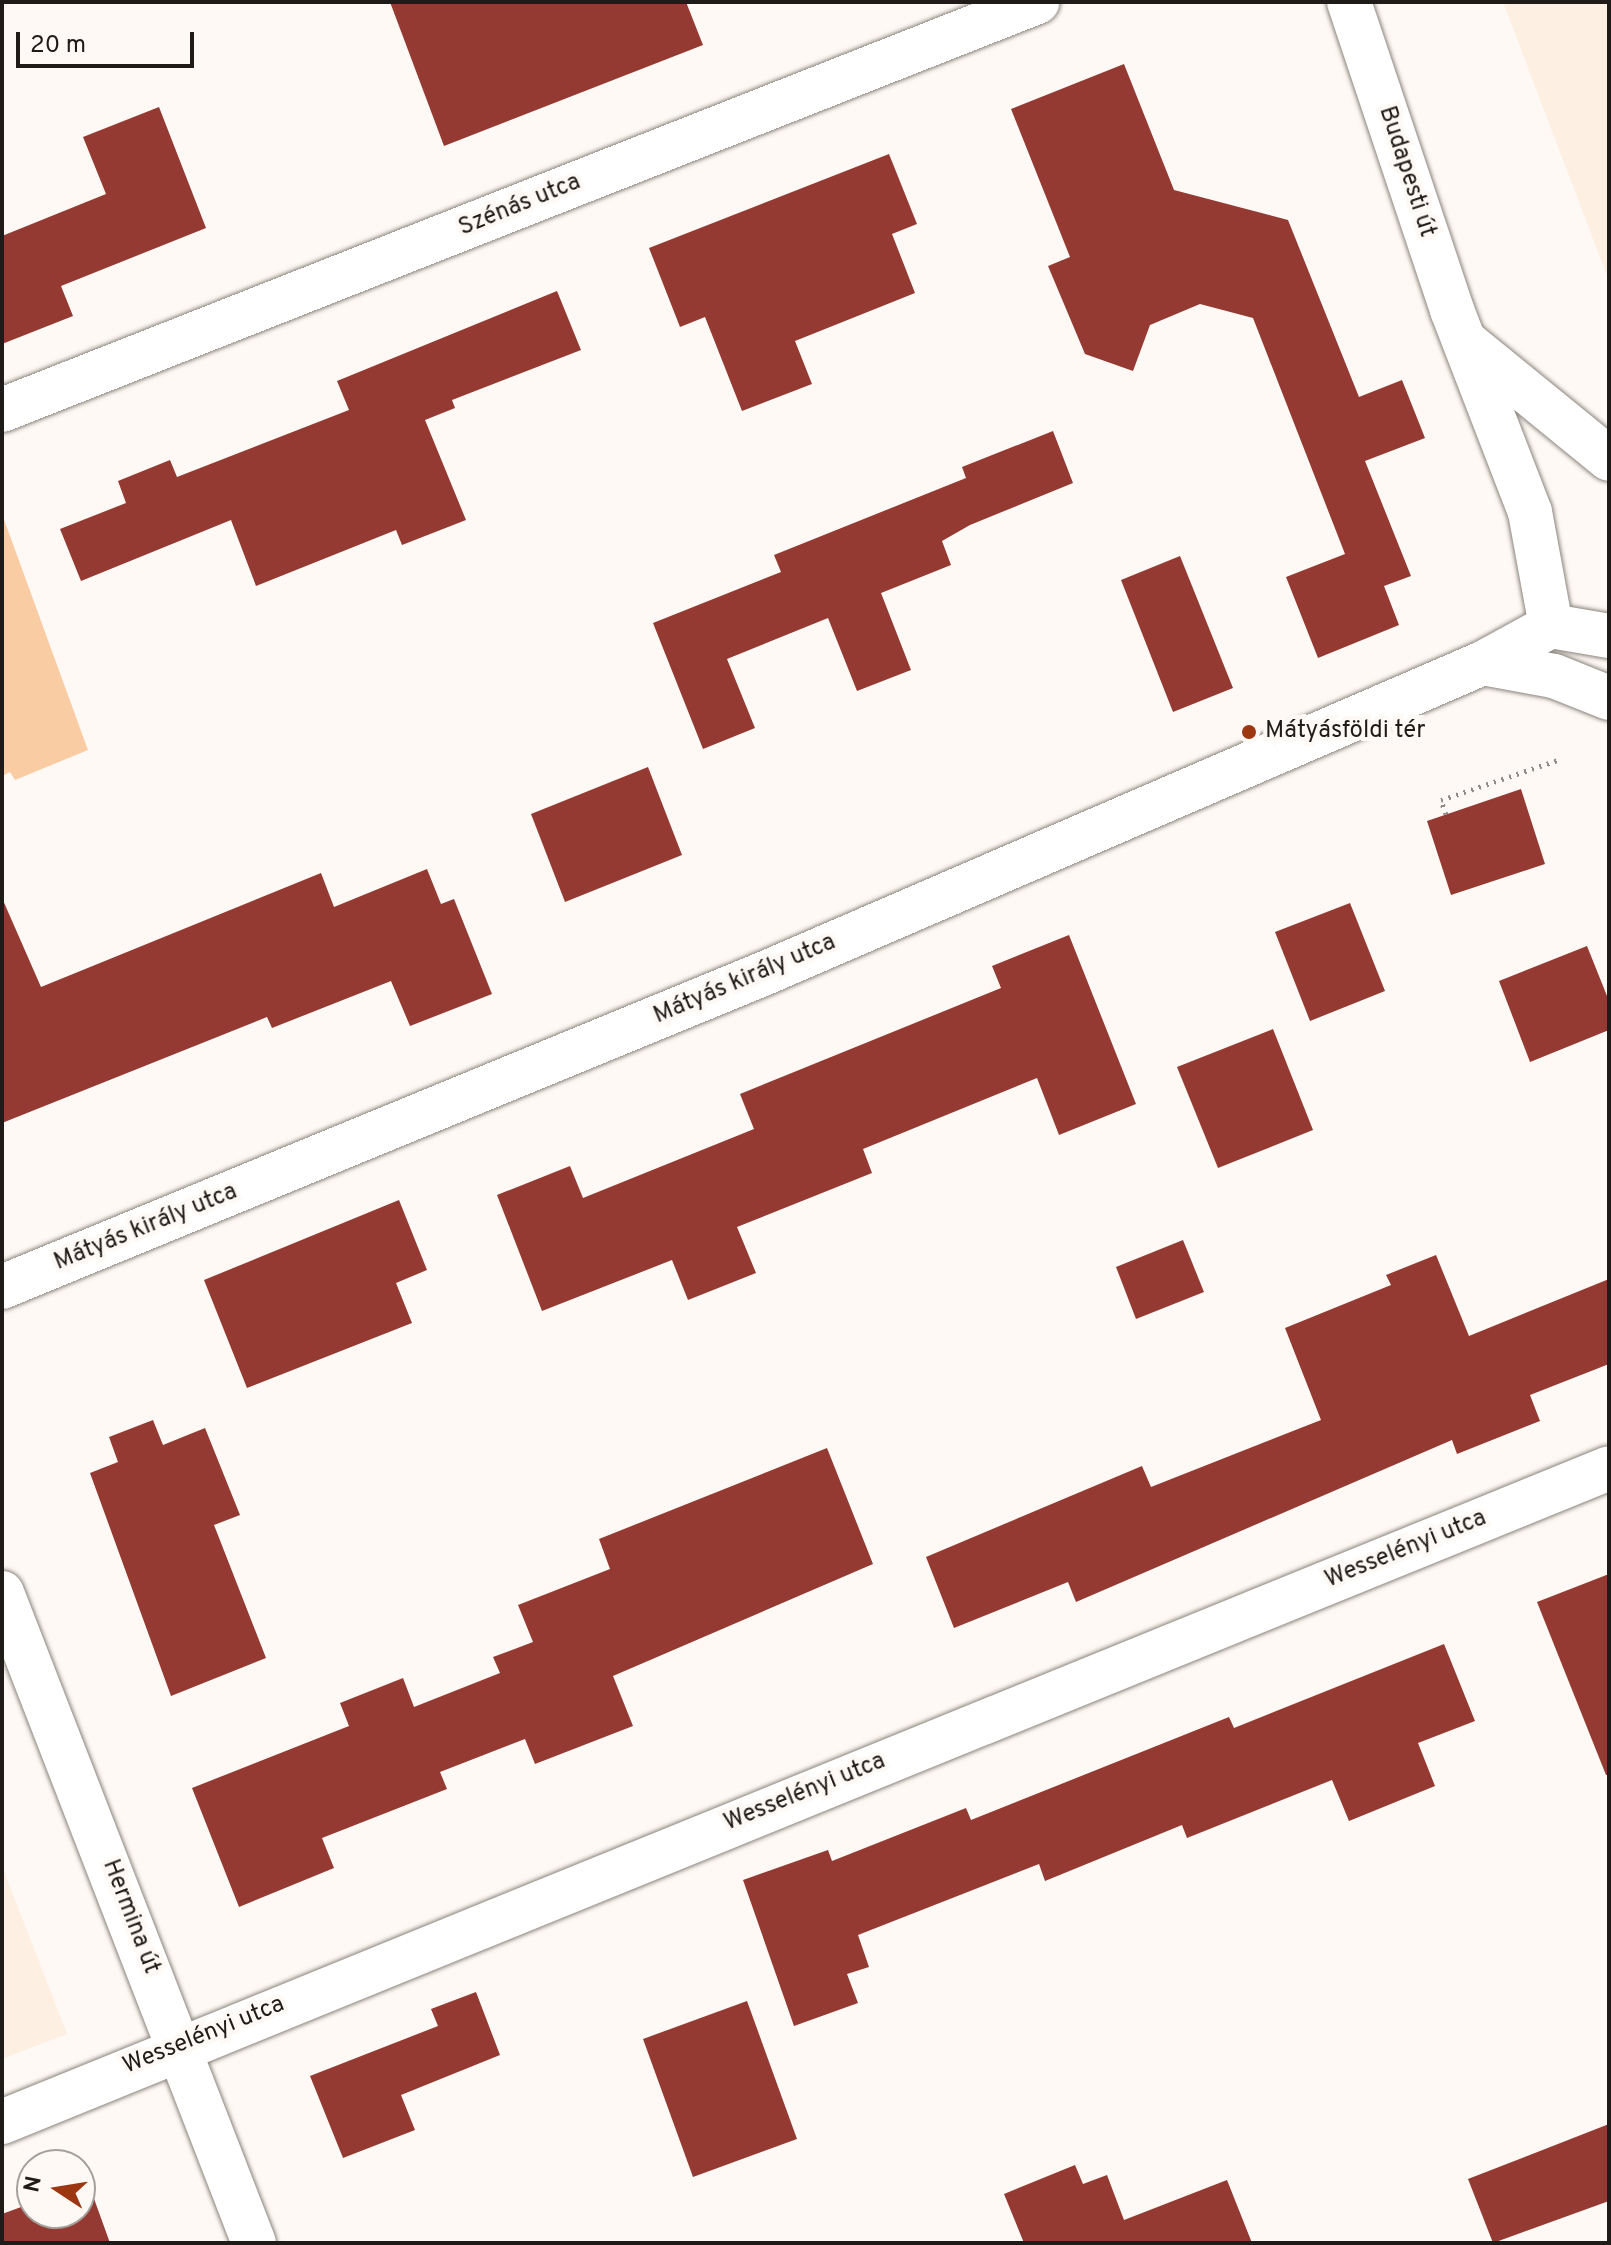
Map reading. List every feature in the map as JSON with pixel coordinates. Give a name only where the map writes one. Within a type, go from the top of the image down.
[{"type":"street","name":"Szénás utca","points":[[2,410],[1037,2]]},
{"type":"street","name":"Budapesti út","points":[[1349,2],[1465,342],[1530,512],[1551,626]]},
{"type":"street","points":[[1465,342],[1609,459]]},
{"type":"street","points":[[1551,626],[1609,636]]},
{"type":"street","name":"Mátyás király utca","points":[[2,1287],[763,974],[1483,663],[1551,626]]},
{"type":"street","points":[[1483,663],[1554,676],[1609,698]]},
{"type":"street","name":"Wesselényi utca","points":[[2,2122],[180,2045],[1609,1468]]},
{"type":"street","name":"Hermina út","points":[[2,1593],[180,2045],[254,2243]]},
{"type":"path","points":[[1446,814],[1441,800],[1561,759]]},
{"type":"shaded area","points":[[1503,2],[1609,2],[1609,281]]},
{"type":"shaded area","points":[[2,514],[88,750],[15,780],[10,772],[2,776]]},
{"type":"shaded area","points":[[2,1866],[67,2034],[2,2059]]},
{"type":"building","points":[[390,2],[686,2],[703,45],[444,146]]},
{"type":"building","points":[[1124,64],[1174,190],[1288,220],[1359,397],[1402,380],[1425,438],[1365,461],[1411,576],[1384,586],[1399,625],[1318,658],[1286,577],[1345,554],[1253,318],[1200,304],[1150,325],[1133,371],[1085,354],[1048,266],[1070,257],[1011,109]]},
{"type":"building","points":[[159,107],[206,228],[61,286],[73,316],[2,344],[2,236],[106,194],[83,137]]},
{"type":"building","points":[[889,154],[917,224],[892,234],[915,293],[795,341],[812,384],[742,411],[705,317],[680,327],[649,248]]},
{"type":"building","points":[[557,291],[581,350],[452,400],[455,408],[425,420],[466,520],[402,545],[396,530],[256,586],[231,520],[81,581],[60,529],[126,503],[118,481],[170,460],[177,477],[349,410],[337,381]]},
{"type":"building","points":[[1053,431],[1073,483],[970,525],[942,541],[951,565],[881,593],[911,670],[857,691],[828,618],[727,659],[755,728],[703,749],[653,623],[781,572],[774,555],[966,478],[962,467]]},
{"type":"building","points":[[1180,556],[1233,688],[1173,712],[1121,580]]},
{"type":"building","points":[[648,767],[682,855],[565,902],[531,814]]},
{"type":"building","points":[[1521,789],[1545,864],[1451,895],[1427,821]]},
{"type":"building","points":[[427,869],[441,904],[454,899],[492,994],[410,1026],[391,981],[272,1028],[267,1017],[2,1123],[2,898],[41,987],[321,873],[334,907]]},
{"type":"building","points":[[1350,903],[1385,991],[1310,1021],[1275,932]]},
{"type":"building","points":[[1069,935],[1136,1104],[1059,1135],[1037,1078],[863,1149],[872,1173],[737,1227],[756,1273],[688,1300],[672,1260],[542,1311],[497,1195],[570,1166],[583,1198],[754,1129],[740,1094],[1001,988],[992,966]]},
{"type":"building","points":[[1587,946],[1609,1001],[1609,1030],[1530,1062],[1499,981]]},
{"type":"building","points":[[1273,1029],[1313,1130],[1218,1168],[1177,1067]]},
{"type":"building","points":[[399,1200],[427,1270],[396,1283],[412,1323],[247,1388],[204,1280]]},
{"type":"building","points":[[1183,1240],[1204,1292],[1136,1319],[1116,1267]]},
{"type":"building","points":[[1436,1255],[1469,1336],[1609,1279],[1609,1364],[1530,1395],[1540,1421],[1457,1454],[1452,1440],[1076,1602],[1068,1582],[954,1628],[926,1557],[1142,1466],[1151,1487],[1321,1420],[1285,1328],[1391,1285],[1386,1275]]},
{"type":"building","points":[[153,1420],[163,1445],[205,1428],[240,1515],[214,1525],[266,1658],[171,1696],[90,1473],[118,1462],[109,1437]]},
{"type":"building","points":[[827,1448],[873,1564],[613,1676],[633,1726],[535,1764],[525,1739],[440,1772],[447,1789],[322,1838],[334,1868],[239,1907],[192,1788],[349,1726],[340,1703],[403,1678],[414,1707],[500,1673],[493,1657],[533,1642],[518,1605],[610,1569],[599,1539]]},
{"type":"building","points":[[1609,1574],[1609,1775],[1606,1775],[1537,1602]]},
{"type":"building","points":[[1444,1644],[1475,1721],[1418,1743],[1435,1786],[1349,1821],[1332,1780],[1187,1838],[1182,1825],[1045,1881],[1039,1864],[858,1935],[869,1967],[847,1974],[858,2003],[794,2026],[743,1880],[828,1850],[832,1861],[966,1808],[971,1820],[1229,1717],[1234,1728]]},
{"type":"building","points":[[476,1992],[500,2055],[401,2095],[415,2130],[343,2158],[310,2076],[438,2026],[431,2009]]},
{"type":"building","points":[[747,2001],[797,2139],[693,2177],[643,2039]]},
{"type":"building","points":[[1609,2124],[1609,2201],[1493,2243],[1468,2179]]},
{"type":"building","points":[[1075,2165],[1083,2184],[1107,2175],[1124,2220],[1227,2180],[1252,2243],[1024,2243],[1004,2194]]},
{"type":"building","points":[[96,2204],[110,2243],[2,2243],[2,2214],[16,2209],[16,2229],[96,2229]]},
{"type":"place","name":"Mátyásföldi tér","points":[[1249,732]]}]
